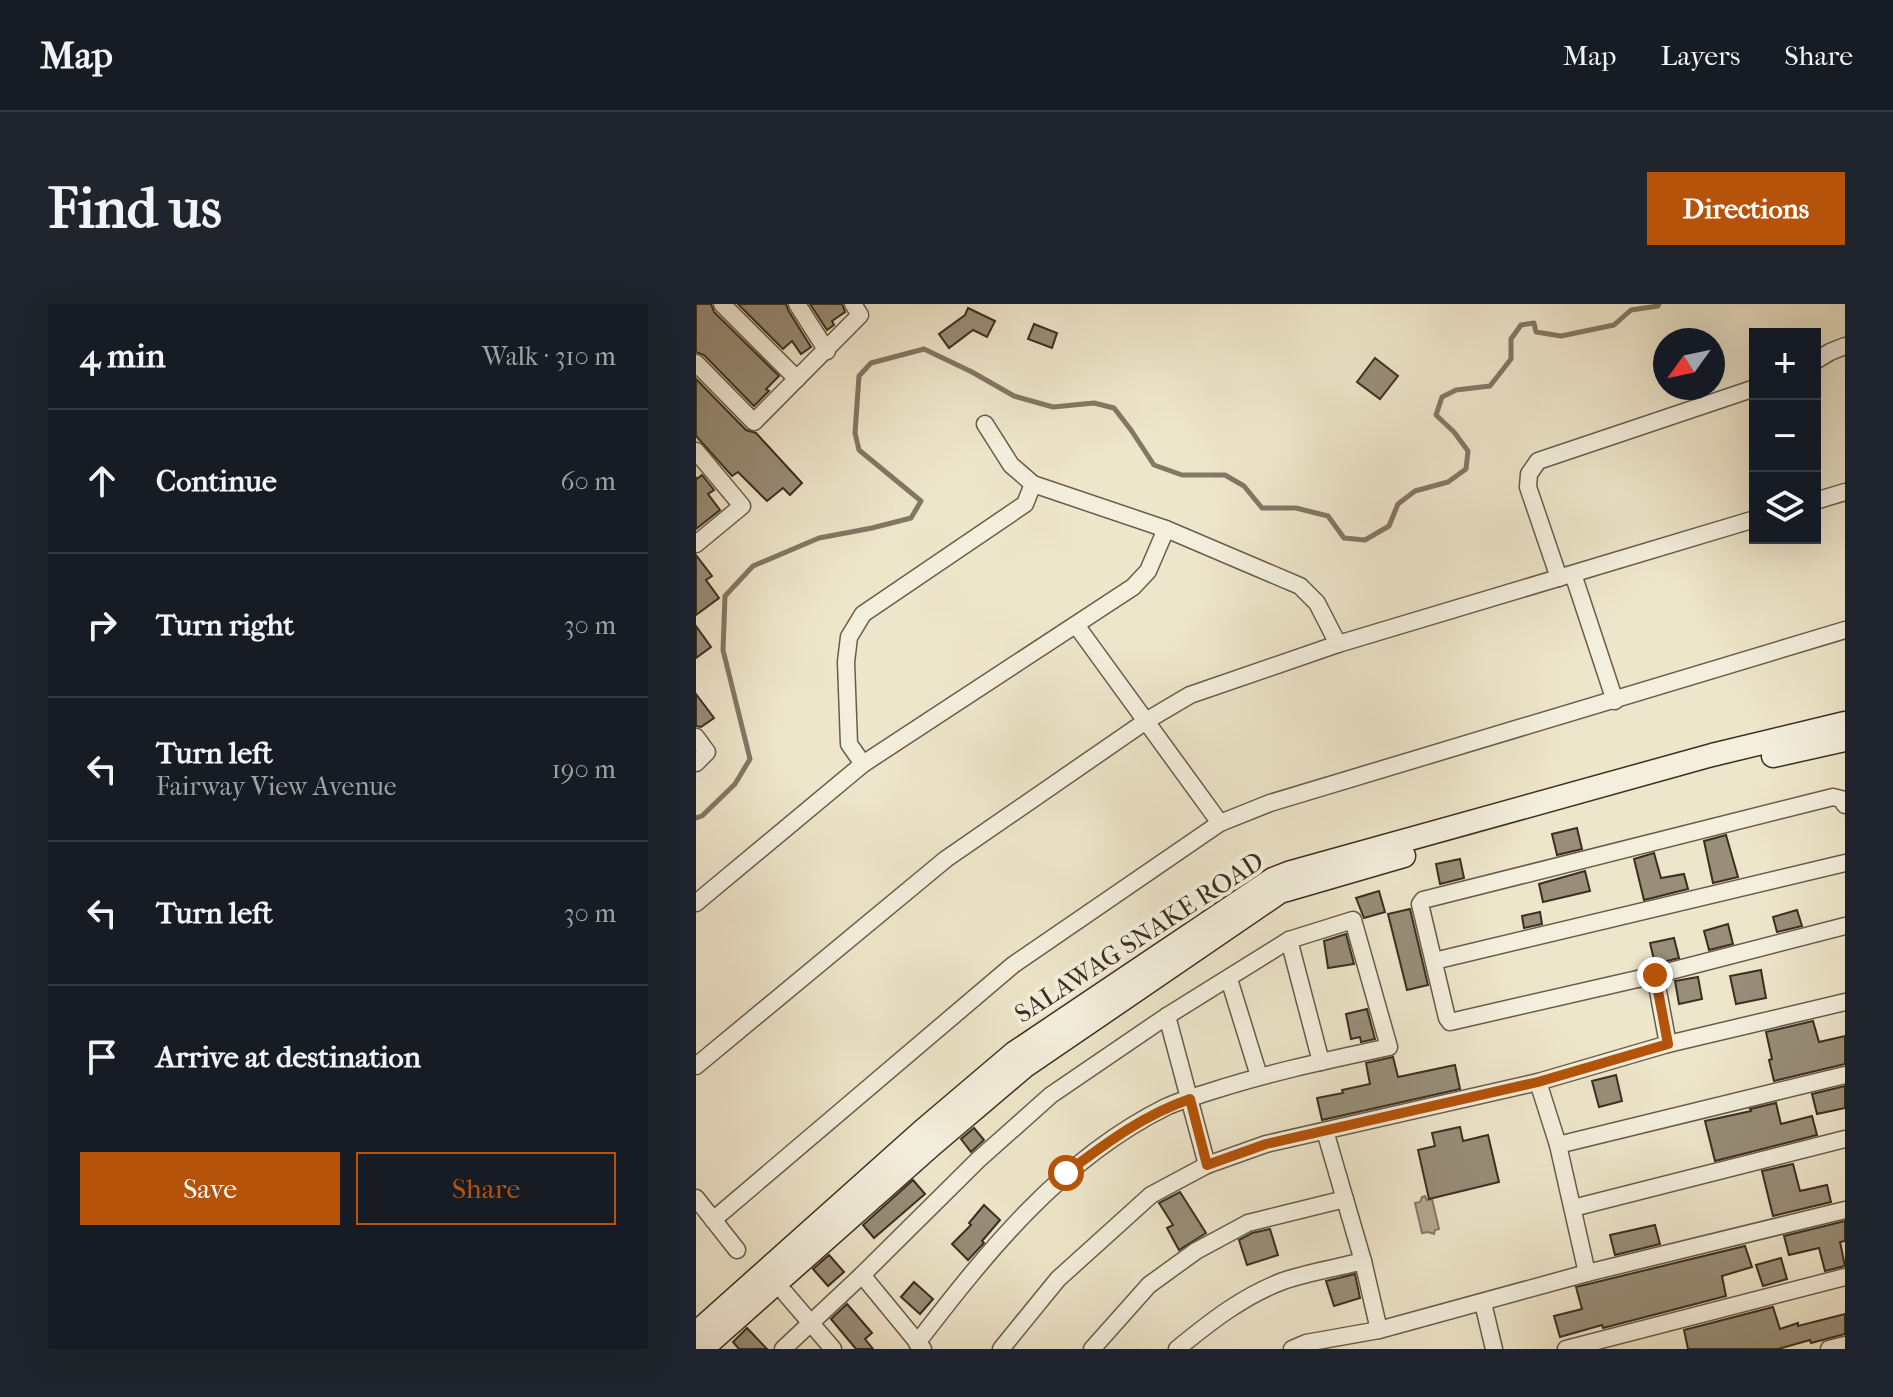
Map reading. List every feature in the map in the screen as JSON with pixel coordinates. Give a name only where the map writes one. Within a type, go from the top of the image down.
[{"type":"main road","name":"SALAWAG SNAKE ROAD","points":[[702,1349],[987,1097],[1273,879],[1712,755],[1845,723]]},
{"type":"main road","name":"SALAWAG SNAKE ROAD","points":[[696,1333],[1005,1061],[1280,892],[1717,767],[1845,740]]},
{"type":"street","points":[[722,304],[797,379]]},
{"type":"street","points":[[797,304],[827,351]]},
{"type":"street","points":[[696,363],[754,422],[827,351],[857,310]]},
{"type":"street","points":[[1821,357],[1845,346]]},
{"type":"street","points":[[1615,701],[1528,487],[1529,474],[1538,461],[1749,390]]},
{"type":"street","points":[[985,424],[1011,465],[1033,484],[1166,529],[1300,586],[1317,603],[1338,644]]},
{"type":"street","points":[[696,544],[742,506],[699,460]]},
{"type":"street","points":[[863,764],[849,744],[846,662],[849,637],[863,614],[1025,504],[1033,484]]},
{"type":"street","points":[[1821,499],[1845,492]]},
{"type":"street","points":[[696,1066],[946,859],[1146,721],[1190,695],[1338,644],[1749,521]]},
{"type":"street","points":[[696,903],[863,764],[1133,587],[1148,571],[1166,529]]},
{"type":"street","points":[[1076,625],[1220,823]]},
{"type":"street","points":[[713,1220],[1013,965],[1220,823],[1270,803],[1845,630]]},
{"type":"street","points":[[696,737],[707,752],[696,763]]},
{"type":"street","points":[[1845,805],[1841,799],[1833,797],[1423,900],[1420,904],[1450,1022],[1655,975],[1845,926]]},
{"type":"street","points":[[1434,961],[1845,863]]},
{"type":"street","points":[[783,1349],[978,1160],[1051,1095],[1167,1016],[1289,940],[1353,920],[1389,1047],[1259,1076],[1169,1106],[1120,1132],[1066,1173],[1000,1240],[920,1346],[862,1275]]},
{"type":"street","points":[[1289,940],[1321,1062]]},
{"type":"street","points":[[1655,975],[1668,1044]]},
{"type":"street","points":[[1229,979],[1259,1076]]},
{"type":"street","points":[[1001,1349],[1058,1279],[1151,1195],[1207,1165],[1266,1144],[1538,1082],[1668,1044],[1845,1002]]},
{"type":"street","points":[[1167,1016],[1207,1165]]},
{"type":"street","points":[[1558,1145],[1845,1075]]},
{"type":"street","points":[[1538,1082],[1558,1145],[1587,1273]]},
{"type":"street","points":[[1325,1131],[1363,1261],[1379,1330]]},
{"type":"street","points":[[1573,1208],[1845,1139]]},
{"type":"street","points":[[696,1198],[737,1250]]},
{"type":"street","points":[[1092,1349],[1149,1285],[1196,1251],[1248,1223],[1345,1199]]},
{"type":"street","points":[[1292,1349],[1306,1343],[1379,1330],[1587,1273],[1845,1210]]},
{"type":"street","points":[[1177,1349],[1213,1319],[1284,1281],[1363,1261]]},
{"type":"street","points":[[1566,1349],[1845,1277]]},
{"type":"street","points":[[785,1293],[833,1349]]},
{"type":"street","points":[[1483,1303],[1494,1349]]},
{"type":"street","points":[[1829,1349],[1845,1345]]},
{"type":"shaded area","points":[[1425,1196],[1427,1200],[1432,1199],[1439,1229],[1434,1234],[1422,1233],[1415,1203]]},
{"type":"building","points":[[696,304],[711,304],[714,312],[779,376],[754,406],[704,355],[696,352]]},
{"type":"building","points":[[738,304],[786,304],[811,347],[801,354],[792,341],[783,349]]},
{"type":"building","points":[[810,304],[842,304],[845,312],[832,321],[834,325],[827,330]]},
{"type":"building","points":[[968,308],[995,321],[987,337],[973,330],[949,348],[939,334],[965,315]]},
{"type":"building","points":[[1034,324],[1057,333],[1052,348],[1028,339]]},
{"type":"building","points":[[1375,358],[1398,376],[1380,399],[1357,382]]},
{"type":"building","points":[[696,379],[746,430],[756,433],[802,483],[790,495],[783,488],[767,501],[738,472],[732,476],[696,436]]},
{"type":"building","points":[[702,475],[714,490],[708,494],[720,510],[696,529],[696,477]]},
{"type":"building","points":[[696,555],[712,576],[706,580],[719,598],[696,615]]},
{"type":"building","points":[[696,626],[711,647],[696,658]]},
{"type":"building","points":[[696,694],[714,718],[701,727],[696,726]]},
{"type":"building","points":[[1577,828],[1582,849],[1557,855],[1552,834]]},
{"type":"building","points":[[1726,835],[1738,877],[1713,883],[1704,841]]},
{"type":"building","points":[[1654,853],[1661,878],[1684,874],[1688,889],[1644,900],[1634,859]]},
{"type":"building","points":[[1460,859],[1464,878],[1440,884],[1436,864]]},
{"type":"building","points":[[1585,871],[1590,891],[1543,902],[1539,884]]},
{"type":"building","points":[[1379,891],[1385,912],[1364,918],[1356,898]]},
{"type":"building","points":[[1410,909],[1428,985],[1407,990],[1388,914]]},
{"type":"building","points":[[1797,910],[1802,926],[1777,932],[1773,917]]},
{"type":"building","points":[[1540,912],[1542,924],[1524,928],[1522,916]]},
{"type":"building","points":[[1728,924],[1733,944],[1709,950],[1704,931]]},
{"type":"building","points":[[1346,934],[1354,964],[1328,968],[1324,941]]},
{"type":"building","points":[[1674,938],[1679,958],[1655,964],[1650,943]]},
{"type":"building","points":[[1761,970],[1766,998],[1736,1004],[1730,976]]},
{"type":"building","points":[[1698,977],[1702,999],[1679,1004],[1675,981]]},
{"type":"building","points":[[1367,1009],[1375,1039],[1361,1042],[1360,1037],[1351,1039],[1346,1014]]},
{"type":"building","points":[[1813,1021],[1819,1042],[1845,1036],[1845,1064],[1774,1081],[1766,1032]]},
{"type":"building","points":[[1393,1057],[1398,1077],[1455,1065],[1460,1089],[1322,1120],[1317,1098],[1370,1084],[1366,1063]]},
{"type":"building","points":[[1616,1075],[1622,1101],[1599,1107],[1592,1081]]},
{"type":"building","points":[[1845,1086],[1845,1108],[1817,1114],[1812,1094]]},
{"type":"building","points":[[1776,1103],[1781,1124],[1812,1116],[1817,1135],[1715,1161],[1705,1121]]},
{"type":"building","points":[[1460,1127],[1463,1141],[1488,1135],[1499,1182],[1429,1199],[1418,1150],[1435,1146],[1432,1133]]},
{"type":"building","points":[[974,1128],[984,1140],[971,1152],[961,1139]]},
{"type":"building","points":[[1793,1164],[1800,1191],[1827,1185],[1831,1202],[1773,1216],[1762,1171]]},
{"type":"building","points":[[913,1180],[925,1194],[874,1238],[863,1225]]},
{"type":"building","points":[[1180,1192],[1206,1233],[1179,1250],[1167,1228],[1173,1225],[1159,1203]]},
{"type":"building","points":[[984,1205],[1000,1220],[968,1260],[952,1244],[971,1225],[969,1223]]},
{"type":"building","points":[[1845,1221],[1845,1241],[1840,1242],[1845,1266],[1825,1271],[1819,1248],[1789,1255],[1784,1236]]},
{"type":"building","points":[[1655,1225],[1660,1244],[1615,1255],[1610,1235]]},
{"type":"building","points":[[1270,1229],[1278,1255],[1247,1265],[1239,1240]]},
{"type":"building","points":[[1745,1246],[1752,1267],[1722,1276],[1726,1296],[1560,1337],[1554,1316],[1582,1309],[1576,1287]]},
{"type":"building","points":[[829,1255],[844,1272],[828,1286],[813,1269]]},
{"type":"building","points":[[1781,1258],[1787,1279],[1763,1286],[1756,1265]]},
{"type":"building","points":[[1355,1274],[1360,1298],[1334,1306],[1326,1281]]},
{"type":"building","points":[[914,1282],[933,1299],[920,1314],[901,1297]]},
{"type":"building","points":[[847,1304],[872,1333],[865,1339],[873,1349],[856,1349],[831,1319]]},
{"type":"building","points":[[1773,1307],[1780,1329],[1845,1314],[1845,1334],[1778,1349],[1688,1349],[1684,1330]]},
{"type":"building","points":[[747,1328],[767,1349],[739,1349],[733,1342]]},
{"type":"waterway","points":[[696,818],[702,816],[735,784],[750,759],[723,650],[725,596],[753,566],[819,538],[911,518],[921,501],[859,450],[855,433],[859,376],[871,363],[924,349],[1014,396],[1053,407],[1094,403],[1114,408],[1154,465],[1182,475],[1225,475],[1244,486],[1262,508],[1296,508],[1328,516],[1344,538],[1365,540],[1389,526],[1398,504],[1415,491],[1448,482],[1466,469],[1468,451],[1436,415],[1442,397],[1456,390],[1490,386],[1511,359],[1511,339],[1521,325],[1534,323],[1536,332],[1561,336],[1614,325],[1631,310],[1659,304]]},
{"type":"route","points":[[1066,1173],[1120,1132],[1169,1106],[1190,1099],[1207,1165],[1266,1144],[1538,1082],[1668,1044],[1655,975]]}]
